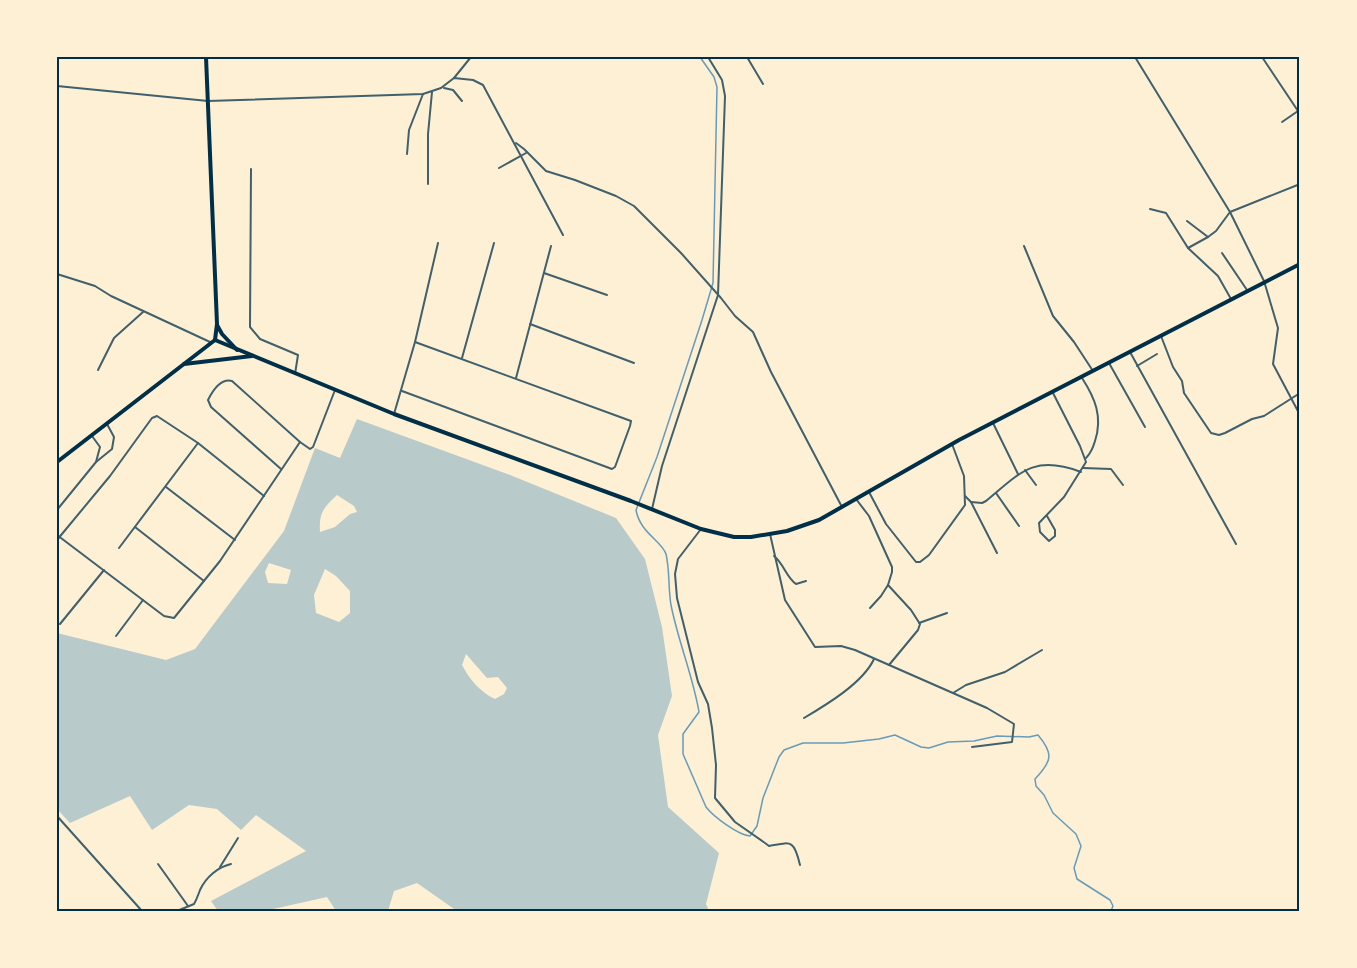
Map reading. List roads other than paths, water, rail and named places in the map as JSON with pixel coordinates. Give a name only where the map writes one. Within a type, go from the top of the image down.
[{"type":"main road","points":[[57,462],[214,342],[217,324],[206,57]]},
{"type":"main road","points":[[214,342],[394,414],[701,529],[734,537],[770,534],[806,525],[952,444],[1300,264]]},
{"type":"main road","points":[[217,324],[222,334],[237,350]]},
{"type":"main road","points":[[183,364],[252,356]]},
{"type":"street","points":[[57,86],[208,101],[423,94],[441,88],[454,78],[471,57]]},
{"type":"street","points":[[652,509],[662,466],[718,295],[725,96],[722,80],[708,57]]},
{"type":"street","points":[[747,57],[763,84]]},
{"type":"street","points":[[1135,57],[1230,212],[1264,281],[1278,328],[1273,364],[1300,415]]},
{"type":"street","points":[[1262,57],[1298,111]]},
{"type":"street","points":[[454,78],[473,80],[483,86],[516,143],[520,156],[563,235]]},
{"type":"street","points":[[441,88],[450,88],[462,101]]},
{"type":"street","points":[[428,184],[428,134],[432,92]]},
{"type":"street","points":[[407,154],[409,130],[423,94]]},
{"type":"street","points":[[1282,122],[1298,111],[1300,106]]},
{"type":"street","points":[[516,143],[546,171],[616,196],[634,206],[756,336],[771,372],[842,507]]},
{"type":"street","points":[[499,168],[526,152]]},
{"type":"street","points":[[251,169],[250,327],[260,339],[298,355],[295,374]]},
{"type":"street","points":[[1188,248],[1216,231],[1230,212],[1300,184]]},
{"type":"street","points":[[1150,209],[1166,213],[1188,248],[1218,276],[1231,299]]},
{"type":"street","points":[[1187,220],[1208,237]]},
{"type":"street","points":[[394,414],[415,342],[438,243]]},
{"type":"street","points":[[462,358],[494,243]]},
{"type":"street","points":[[516,378],[551,246]]},
{"type":"street","points":[[1024,246],[1053,316],[1094,371]]},
{"type":"street","points":[[1222,253],[1247,290]]},
{"type":"street","points":[[544,273],[607,295]]},
{"type":"street","points":[[57,274],[95,286],[111,296],[214,342]]},
{"type":"street","points":[[98,370],[114,338],[144,311]]},
{"type":"street","points":[[530,324],[634,363]]},
{"type":"street","points":[[1161,335],[1173,367],[1182,381],[1185,393],[1211,433],[1219,435],[1226,433],[1252,419],[1264,416],[1300,393]]},
{"type":"street","points":[[402,391],[612,469],[615,467],[632,421],[415,342]]},
{"type":"street","points":[[1129,351],[1236,544]]},
{"type":"street","points":[[1137,366],[1157,354]]},
{"type":"street","points":[[1109,363],[1145,427]]},
{"type":"street","points":[[1047,516],[1055,530],[1055,536],[1049,541],[1044,538],[1038,526],[1064,497],[1081,472],[1098,434],[1098,415],[1093,397],[1082,378]]},
{"type":"street","points":[[281,470],[210,406],[208,399],[212,393],[222,382],[228,379],[232,381],[308,448],[313,447],[335,390]]},
{"type":"street","points":[[1053,393],[1085,459]]},
{"type":"street","points":[[57,540],[110,476],[154,417],[160,416],[198,443],[264,496]]},
{"type":"street","points":[[993,423],[1018,474]]},
{"type":"street","points":[[57,510],[96,462],[112,448],[114,437],[107,424]]},
{"type":"street","points":[[92,435],[100,447],[96,462]]},
{"type":"street","points":[[59,536],[164,616],[174,618],[235,540],[300,442]]},
{"type":"street","points":[[119,548],[198,443]]},
{"type":"street","points":[[868,491],[886,524],[918,562],[929,555],[963,508],[965,496],[963,470],[952,444]]},
{"type":"street","points":[[971,502],[982,503],[1025,470],[1055,464],[1081,472]]},
{"type":"street","points":[[1083,468],[1111,469],[1122,485]]},
{"type":"street","points":[[1025,470],[1036,485]]},
{"type":"street","points":[[165,486],[235,540]]},
{"type":"street","points":[[996,493],[1019,526]]},
{"type":"street","points":[[965,496],[971,502],[996,553]]},
{"type":"street","points":[[855,499],[869,516],[892,567],[888,585],[870,608]]},
{"type":"street","points":[[135,527],[204,581]]},
{"type":"street","points":[[701,529],[676,563],[677,598],[698,682],[708,704],[716,765],[715,798],[730,817],[769,846],[783,842],[792,846],[797,851],[800,865]]},
{"type":"street","points":[[770,534],[788,607],[813,646],[817,648],[845,646],[987,708],[1012,722],[1014,732],[1013,740],[1010,742],[972,747]]},
{"type":"street","points":[[774,556],[791,581],[796,584],[806,581]]},
{"type":"street","points":[[60,624],[104,570]]},
{"type":"street","points":[[888,585],[919,622],[918,630],[889,664]]},
{"type":"street","points":[[116,636],[143,600]]},
{"type":"street","points":[[919,622],[947,613]]},
{"type":"street","points":[[953,693],[966,685],[1005,672],[1042,650]]},
{"type":"street","points":[[804,718],[837,698],[867,672],[875,659]]},
{"type":"street","points":[[57,816],[142,911]]},
{"type":"street","points":[[177,911],[188,907],[197,899],[201,887],[220,867],[238,838]]},
{"type":"street","points":[[158,864],[188,907]]},
{"type":"street","points":[[220,867],[231,864]]},
{"type":"waterway","points":[[700,57],[714,77],[717,87],[713,283],[657,457],[636,510],[646,531],[666,554],[671,605],[699,712],[683,734],[683,754],[706,807],[726,825],[750,836],[757,826],[763,798],[779,757],[784,750],[803,743],[843,743],[895,735],[921,747],[929,748],[948,742],[974,741],[997,736],[1038,735],[1047,747],[1049,757],[1045,767],[1035,779],[1036,786],[1044,795],[1053,813],[1076,834],[1081,846],[1074,868],[1077,879],[1110,900],[1113,906],[1111,911]]}]
